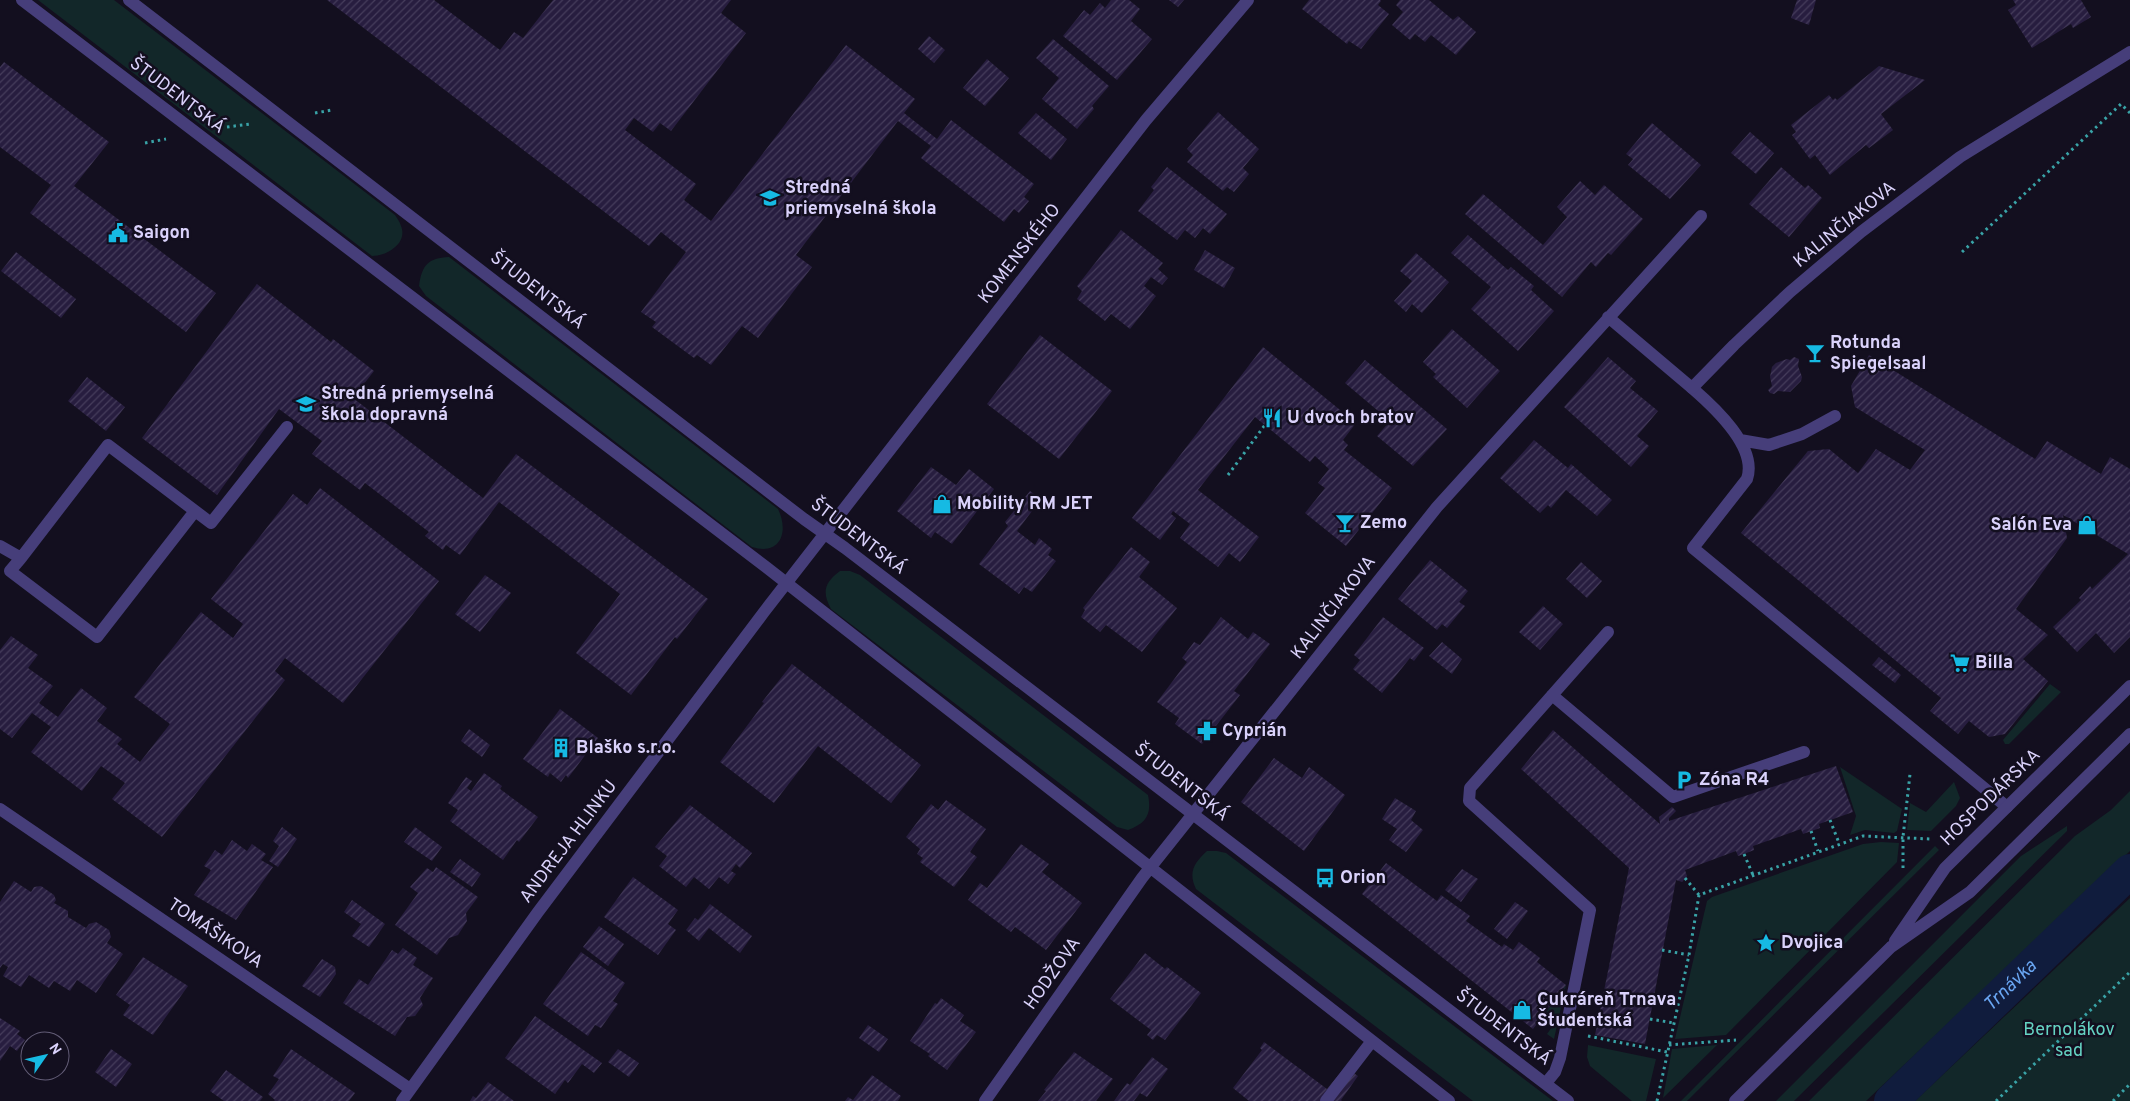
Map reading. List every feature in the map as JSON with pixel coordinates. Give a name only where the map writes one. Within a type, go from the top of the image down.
[{"type":"street","name":"ŠTUDENTSKÁ","points":[[22,0],[787,584],[1449,1101]]},
{"type":"street","name":"ŠTUDENTSKÁ","points":[[129,0],[804,519],[825,533],[1568,1101]]},
{"type":"street","name":"KOMENSKÉHO","points":[[787,584],[1146,120],[1248,0]]},
{"type":"street","name":"KALINČIAKOVA","points":[[1692,388],[1790,292],[1861,232],[1960,157],[2130,52]]},
{"type":"street","name":"KALINČIAKOVA","points":[[1151,867],[1437,507],[1702,216]]},
{"type":"street","points":[[1608,317],[1712,405],[1740,440],[1750,470],[1747,479],[1693,548],[2007,807]]},
{"type":"street","points":[[1740,440],[1769,445],[1802,434],[1835,416]]},
{"type":"street","points":[[195,511],[97,637],[10,571],[108,445],[211,523],[287,426]]},
{"type":"street","points":[[0,546],[21,558]]},
{"type":"street","name":"ANDREJA HLINKU","points":[[402,1101],[538,912],[787,584]]},
{"type":"street","points":[[1546,1083],[1555,1072],[1590,910],[1469,800],[1470,788],[1608,632]]},
{"type":"street","name":"HOSPODÁRSKA","points":[[1891,947],[1945,868],[2130,686]]},
{"type":"street","points":[[1552,695],[1673,797],[1804,752]]},
{"type":"street","name":"HOSPODÁRSKA","points":[[1735,1101],[1891,947],[1970,892],[2130,734]]},
{"type":"street","name":"TOMÁŠIKOVA","points":[[0,809],[410,1089]]},
{"type":"street","name":"HODŽOVA","points":[[985,1101],[1151,867]]},
{"type":"street","points":[[1326,1101],[1372,1041]]},
{"type":"path","points":[[1962,252],[2121,104],[2130,113]]},
{"type":"path","points":[[226,128],[253,123]]},
{"type":"path","points":[[1228,474],[1265,425]]},
{"type":"path","points":[[1902,868],[1903,837],[1910,774]]},
{"type":"path","points":[[1830,820],[1839,843]]},
{"type":"path","points":[[1810,831],[1818,851]]},
{"type":"path","points":[[1699,895],[1839,843],[1863,836],[1931,839]]},
{"type":"path","points":[[1744,854],[1753,875]]},
{"type":"path","points":[[1657,1101],[1689,955],[1699,895],[1685,878]]},
{"type":"path","points":[[1662,950],[1689,955]]},
{"type":"path","points":[[1996,1101],[2130,972]]},
{"type":"path","points":[[1650,1019],[1674,1023]]},
{"type":"path","points":[[1565,1032],[1668,1052]]},
{"type":"path","points":[[1669,1045],[1736,1040]]},
{"type":"path","points":[[2113,1101],[2130,1084]]},
{"type":"green space","points":[[38,0],[114,0],[395,215],[400,223],[402,232],[402,238],[399,243],[384,254],[372,256]]},
{"type":"green space","points":[[449,257],[778,509],[783,525],[780,540],[776,545],[762,549],[752,547],[426,296],[419,286],[424,268],[431,261]]},
{"type":"green space","points":[[840,571],[850,571],[860,575],[1148,795],[1149,808],[1143,821],[1128,830],[1117,827],[831,609],[826,598],[826,588]]},
{"type":"green space","points":[[2050,684],[2061,692],[2009,744],[2005,744],[2003,740]]},
{"type":"green space","points":[[1840,767],[1902,809],[1897,831],[1894,833],[1865,830],[1850,835],[1856,816]]},
{"type":"green space","points":[[1954,782],[1960,798],[1956,806],[1931,831],[1907,830],[1910,803],[1926,812]]},
{"type":"green space","points":[[2130,791],[2130,851],[1866,1101],[1809,1101],[2075,836],[2111,810]]},
{"type":"green space","points":[[2067,826],[2067,831],[1794,1101],[1776,1101],[2021,856]]},
{"type":"green space","points":[[1899,843],[1897,862],[1726,1035],[1675,1039],[1707,901],[1712,897],[1863,844]]},
{"type":"green space","points":[[1935,846],[1939,850],[1687,1101],[1681,1101]]},
{"type":"green space","points":[[1207,851],[1226,853],[1553,1101],[1473,1101],[1196,889],[1193,878],[1194,868]]},
{"type":"green space","name":"Bernolákov sad","points":[[2130,898],[2130,1101],[1915,1101]]},
{"type":"green space","points":[[1566,985],[1554,1039],[1547,1034],[1557,1020],[1546,1012]]},
{"type":"green space","points":[[1588,1045],[1656,1059],[1646,1101],[1632,1101],[1590,1066],[1587,1057]]},
{"type":"green space","points":[[1717,1045],[1663,1098],[1672,1049]]},
{"type":"building","points":[[327,0],[434,0],[500,50],[514,32],[523,38],[553,0],[731,0],[721,13],[746,33],[671,131],[660,123],[653,132],[634,118],[625,130],[696,184],[684,200],[711,221],[846,45],[915,99],[904,113],[937,139],[951,120],[1034,184],[1024,197],[1029,201],[1019,213],[1014,209],[1004,222],[921,158],[931,146],[898,121],[796,255],[812,267],[758,338],[742,326],[711,365],[697,355],[694,358],[652,327],[656,322],[641,312],[686,252],[661,232],[649,246]]},
{"type":"building","points":[[1111,0],[1129,0],[1140,9],[1131,21],[1152,39],[1117,80],[1063,36],[1084,10],[1090,15],[1100,3],[1105,8]]},
{"type":"building","points":[[1169,0],[1184,0],[1178,7]]},
{"type":"building","points":[[1309,0],[1380,0],[1378,5],[1389,14],[1361,49],[1349,41],[1347,44],[1302,9]]},
{"type":"building","points":[[1400,0],[1429,0],[1453,20],[1458,16],[1476,32],[1456,55],[1431,35],[1425,42],[1415,34],[1410,40],[1392,25],[1403,12],[1396,5]]},
{"type":"building","points":[[1797,0],[1816,0],[1809,25],[1791,18]]},
{"type":"building","points":[[2013,0],[2081,0],[2091,17],[2073,28],[2071,24],[2032,48],[2008,10],[2016,5]]},
{"type":"building","points":[[929,36],[945,50],[934,63],[918,49]]},
{"type":"building","points":[[1053,39],[1109,86],[1092,106],[1094,109],[1077,129],[1042,99],[1059,78],[1036,58]]},
{"type":"building","points":[[987,59],[1009,78],[985,106],[963,88]]},
{"type":"building","points":[[4,62],[109,142],[74,186],[216,293],[186,332],[30,213],[51,185],[0,147],[0,67]]},
{"type":"building","points":[[1879,66],[1925,80],[1881,114],[1893,130],[1869,148],[1866,145],[1830,175],[1815,155],[1810,159],[1792,135],[1796,132],[1791,125],[1829,95],[1833,100],[1835,98],[1837,100]]},
{"type":"building","points":[[1218,112],[1259,149],[1243,168],[1249,174],[1234,192],[1227,187],[1223,191],[1187,162],[1193,155],[1187,149]]},
{"type":"building","points":[[1036,113],[1067,139],[1051,160],[1018,133]]},
{"type":"building","points":[[1652,123],[1701,165],[1670,199],[1628,165],[1633,159],[1626,154]]},
{"type":"building","points":[[1750,132],[1774,153],[1756,174],[1731,153]]},
{"type":"building","points":[[1167,167],[1227,214],[1210,234],[1203,228],[1195,238],[1185,230],[1177,240],[1138,211],[1154,190],[1151,187]]},
{"type":"building","points":[[1781,167],[1805,188],[1808,185],[1822,198],[1789,237],[1749,204]]},
{"type":"building","points":[[1580,181],[1595,195],[1604,185],[1643,219],[1611,255],[1608,253],[1596,267],[1591,262],[1562,297],[1465,214],[1483,194],[1543,245],[1567,217],[1557,207]]},
{"type":"building","points":[[1121,230],[1163,263],[1158,269],[1168,278],[1162,285],[1151,277],[1144,286],[1156,296],[1130,329],[1111,314],[1105,321],[1077,299],[1082,291],[1077,286]]},
{"type":"building","points":[[1468,235],[1508,270],[1511,267],[1534,286],[1531,290],[1554,311],[1518,351],[1471,309],[1491,287],[1451,253]]},
{"type":"building","points":[[1205,250],[1235,268],[1224,288],[1194,270]]},
{"type":"building","points":[[16,252],[76,299],[61,318],[1,271]]},
{"type":"building","points":[[1416,253],[1449,282],[1422,313],[1412,304],[1406,312],[1394,301],[1412,281],[1400,271]]},
{"type":"building","points":[[257,284],[331,342],[333,339],[374,371],[353,398],[483,498],[516,454],[708,599],[677,639],[675,637],[631,695],[576,653],[620,594],[499,502],[460,555],[446,545],[443,550],[425,536],[429,532],[365,483],[360,490],[312,454],[322,441],[279,409],[217,495],[142,438]]},
{"type":"building","points":[[1452,329],[1500,371],[1467,408],[1433,377],[1436,374],[1423,362]]},
{"type":"building","points":[[1040,335],[1112,391],[1059,459],[987,404]]},
{"type":"building","points":[[1263,347],[1356,423],[1343,440],[1348,445],[1344,450],[1392,488],[1346,546],[1305,513],[1325,488],[1318,483],[1329,469],[1315,456],[1310,462],[1255,417],[1198,490],[1259,537],[1240,562],[1229,553],[1218,567],[1180,538],[1190,524],[1173,511],[1171,514],[1176,518],[1160,540],[1132,518]]},
{"type":"building","points":[[1869,355],[2035,459],[2047,441],[2101,474],[2110,457],[2130,469],[2130,637],[2114,653],[2096,633],[2077,652],[2053,627],[2081,600],[2079,598],[2090,586],[2092,589],[2128,554],[2063,515],[2067,538],[2016,609],[2048,635],[2023,659],[2048,681],[2005,734],[1989,737],[1969,721],[1958,734],[1930,711],[1941,698],[1741,533],[1808,451],[1829,449],[1858,473],[1876,449],[1910,470],[1925,450],[1855,407],[1851,386]]},
{"type":"building","points":[[1608,357],[1636,381],[1630,388],[1658,411],[1637,436],[1649,446],[1631,467],[1564,407]]},
{"type":"building","points":[[1794,357],[1799,359],[1798,366],[1802,377],[1801,381],[1790,392],[1778,391],[1774,394],[1770,393],[1768,390],[1772,386],[1770,377],[1772,367],[1776,363],[1787,359],[1790,360]]},
{"type":"building","points":[[1365,360],[1447,429],[1413,466],[1377,436],[1390,421],[1345,383]]},
{"type":"building","points":[[87,377],[125,407],[106,431],[68,401]]},
{"type":"building","points":[[1534,440],[1568,468],[1571,464],[1612,500],[1597,516],[1566,490],[1551,508],[1548,505],[1540,513],[1500,478]]},
{"type":"building","points":[[931,467],[956,485],[969,469],[994,489],[952,544],[935,532],[931,538],[897,511]]},
{"type":"building","points":[[320,488],[439,581],[343,703],[285,658],[275,671],[285,680],[162,837],[112,799],[125,783],[101,766],[82,791],[31,752],[51,727],[32,713],[12,738],[0,729],[0,650],[11,636],[38,655],[28,668],[53,686],[39,703],[58,717],[81,688],[107,708],[97,721],[122,739],[117,744],[140,762],[170,724],[134,697],[201,612],[233,638],[243,624],[211,599],[293,494],[307,505]]},
{"type":"building","points":[[1030,491],[1041,499],[1017,531],[1035,545],[1039,538],[1052,549],[1048,555],[1056,561],[1032,592],[1024,587],[1019,594],[979,564],[1008,526],[1005,522]]},
{"type":"building","points":[[1131,547],[1150,562],[1139,577],[1177,608],[1142,652],[1106,625],[1100,632],[1081,617],[1085,610],[1083,608]]},
{"type":"building","points":[[1430,560],[1468,591],[1459,602],[1465,606],[1447,628],[1442,624],[1437,630],[1398,599]]},
{"type":"building","points":[[1581,562],[1602,581],[1587,598],[1566,579]]},
{"type":"building","points":[[485,575],[511,593],[480,632],[455,614]]},
{"type":"building","points":[[1543,606],[1563,624],[1540,650],[1519,632]]},
{"type":"building","points":[[1221,617],[1248,639],[1253,632],[1270,644],[1234,691],[1240,695],[1202,744],[1175,724],[1179,718],[1157,702],[1187,662],[1182,658],[1194,642],[1200,645]]},
{"type":"building","points":[[1383,617],[1424,648],[1414,661],[1410,658],[1382,693],[1353,669],[1360,660],[1354,655]]},
{"type":"building","points":[[1442,642],[1462,659],[1452,674],[1429,656]]},
{"type":"building","points":[[1879,657],[1901,675],[1895,683],[1872,665]]},
{"type":"building","points":[[792,664],[921,765],[891,803],[818,746],[774,803],[720,762],[764,703],[762,702]]},
{"type":"building","name":"Blaško s.r.o.","points":[[560,709],[598,738],[568,778],[566,775],[561,782],[550,773],[548,777],[523,759]]},
{"type":"building","points":[[469,729],[490,745],[482,757],[461,741]]},
{"type":"building","points":[[1553,730],[1660,824],[1659,817],[1672,807],[1676,811],[1669,818],[1669,821],[1836,766],[1853,812],[1819,824],[1820,828],[1803,834],[1801,829],[1753,846],[1754,850],[1744,854],[1738,856],[1736,851],[1685,870],[1687,876],[1682,882],[1676,880],[1645,1044],[1595,1035],[1629,868],[1521,769]]},
{"type":"building","points":[[1274,758],[1302,778],[1309,767],[1345,795],[1304,851],[1241,802]]},
{"type":"building","points":[[484,773],[502,786],[500,789],[538,817],[519,842],[517,840],[503,860],[450,821],[458,810],[448,803],[461,784],[466,777],[472,781],[467,788],[471,791]]},
{"type":"building","points":[[1395,798],[1416,811],[1411,820],[1423,830],[1406,852],[1389,840],[1397,829],[1382,819]]},
{"type":"building","points":[[946,800],[986,829],[970,852],[977,857],[954,887],[920,862],[923,858],[917,854],[920,849],[906,837],[931,804],[938,810]]},
{"type":"building","points":[[690,805],[752,853],[740,868],[736,864],[731,871],[736,874],[728,884],[719,877],[709,889],[694,877],[686,887],[659,866],[667,856],[655,847]]},
{"type":"building","points":[[282,827],[297,839],[278,867],[269,861],[279,846],[273,841]]},
{"type":"building","points":[[415,827],[442,847],[432,861],[404,842]]},
{"type":"building","points":[[232,840],[247,851],[252,844],[266,854],[261,860],[273,867],[236,920],[194,895],[211,870],[204,866],[215,850],[222,855]]},
{"type":"building","points":[[1021,844],[1049,864],[1042,872],[1082,903],[1046,950],[1015,927],[1011,932],[968,900],[980,883],[987,888]]},
{"type":"building","points":[[460,859],[481,874],[472,887],[450,872]]},
{"type":"building","points":[[1386,863],[1437,901],[1441,895],[1470,916],[1466,921],[1502,947],[1504,944],[1513,950],[1519,942],[1540,958],[1537,962],[1566,985],[1533,1029],[1362,894]]},
{"type":"building","points":[[436,867],[478,897],[466,913],[467,921],[458,935],[449,938],[437,955],[395,925],[418,893],[410,887],[427,868],[433,872]]},
{"type":"building","points":[[1462,869],[1478,879],[1461,902],[1445,890]]},
{"type":"building","points":[[633,877],[678,910],[668,924],[676,930],[658,955],[604,917]]},
{"type":"building","points":[[14,881],[31,892],[34,887],[41,886],[54,895],[56,900],[54,903],[68,911],[68,917],[86,928],[89,924],[96,922],[109,930],[111,937],[107,943],[123,954],[96,993],[77,980],[70,991],[54,981],[49,988],[29,975],[21,987],[3,976],[8,967],[3,964],[0,968],[0,902]]},
{"type":"building","points":[[352,900],[385,924],[369,947],[352,936],[361,924],[344,912]]},
{"type":"building","points":[[1515,902],[1528,911],[1507,939],[1494,929]]},
{"type":"building","points":[[710,904],[752,936],[740,953],[709,928],[699,941],[686,930],[695,918],[698,920]]},
{"type":"building","points":[[599,926],[624,944],[608,966],[583,947]]},
{"type":"building","points":[[403,948],[417,958],[413,965],[433,978],[420,998],[423,1005],[415,1016],[407,1017],[395,1036],[343,1003],[359,979],[368,985],[392,950],[398,954]]},
{"type":"building","points":[[581,952],[625,983],[613,1001],[618,1004],[601,1028],[595,1025],[588,1036],[543,1004]]},
{"type":"building","points":[[1145,953],[1201,993],[1165,1040],[1157,1035],[1153,1040],[1147,1035],[1151,1030],[1110,999]]},
{"type":"building","points":[[143,957],[188,986],[153,1035],[123,1015],[130,1005],[116,995]]},
{"type":"building","points":[[322,959],[335,967],[336,974],[320,997],[302,986]]},
{"type":"building","points":[[941,998],[964,1015],[960,1021],[976,1032],[947,1070],[928,1056],[930,1054],[910,1041],[935,1003],[937,1004]]},
{"type":"building","points":[[535,1016],[602,1063],[594,1073],[582,1064],[568,1083],[565,1080],[555,1094],[505,1058]]},
{"type":"building","points":[[0,1018],[20,1031],[17,1034],[20,1036],[20,1047],[17,1051],[10,1046],[0,1061]]},
{"type":"building","points":[[868,1025],[888,1039],[879,1052],[859,1038]]},
{"type":"building","points":[[1264,1042],[1327,1089],[1345,1067],[1358,1076],[1342,1101],[1249,1101],[1233,1088],[1262,1050],[1260,1048]]},
{"type":"building","points":[[111,1049],[132,1064],[116,1087],[95,1072]]},
{"type":"building","points":[[291,1049],[355,1093],[349,1101],[274,1101],[268,1094],[279,1079],[273,1076]]},
{"type":"building","points":[[618,1049],[639,1063],[629,1077],[608,1062]]},
{"type":"building","points":[[1074,1052],[1113,1079],[1096,1101],[1038,1101],[1046,1091],[1044,1090]]},
{"type":"building","points":[[1152,1057],[1168,1069],[1147,1097],[1140,1093],[1134,1101],[1114,1101],[1127,1083],[1130,1085]]},
{"type":"building","points":[[226,1070],[263,1097],[260,1101],[224,1101],[210,1091]]},
{"type":"building","points":[[872,1075],[901,1096],[898,1101],[845,1101],[848,1097],[853,1100]]},
{"type":"building","points":[[488,1082],[514,1101],[470,1101],[473,1096],[476,1098]]},
{"type":"waterway","name":"Trnávka","points":[[1891,1101],[2130,871]]},
{"type":"place","name":"Stredná priemyselná škola","points":[[770,198]]},
{"type":"place","name":"Saigon","points":[[118,233]]},
{"type":"place","name":"Rotunda Spiegelsaal","points":[[1815,353]]},
{"type":"place","name":"Stredná priemyselná škola dopravná","points":[[306,404]]},
{"type":"place","name":"U dvoch bratov","points":[[1272,418]]},
{"type":"place","name":"Mobility RM JET","points":[[942,504]]},
{"type":"place","name":"Zemo","points":[[1345,523]]},
{"type":"place","name":"Salón Eva","points":[[2087,525]]},
{"type":"place","name":"Billa","points":[[1960,663]]},
{"type":"place","name":"Cyprián","points":[[1207,731]]},
{"type":"place","name":"Blaško s.r.o.","points":[[561,748]]},
{"type":"place","name":"Zóna R4","points":[[1684,780]]},
{"type":"place","name":"Orion","points":[[1325,878]]},
{"type":"place","name":"Dvojica","points":[[1766,943]]},
{"type":"place","name":"Cukráreň Trnava Študentská","points":[[1522,1010]]}]
